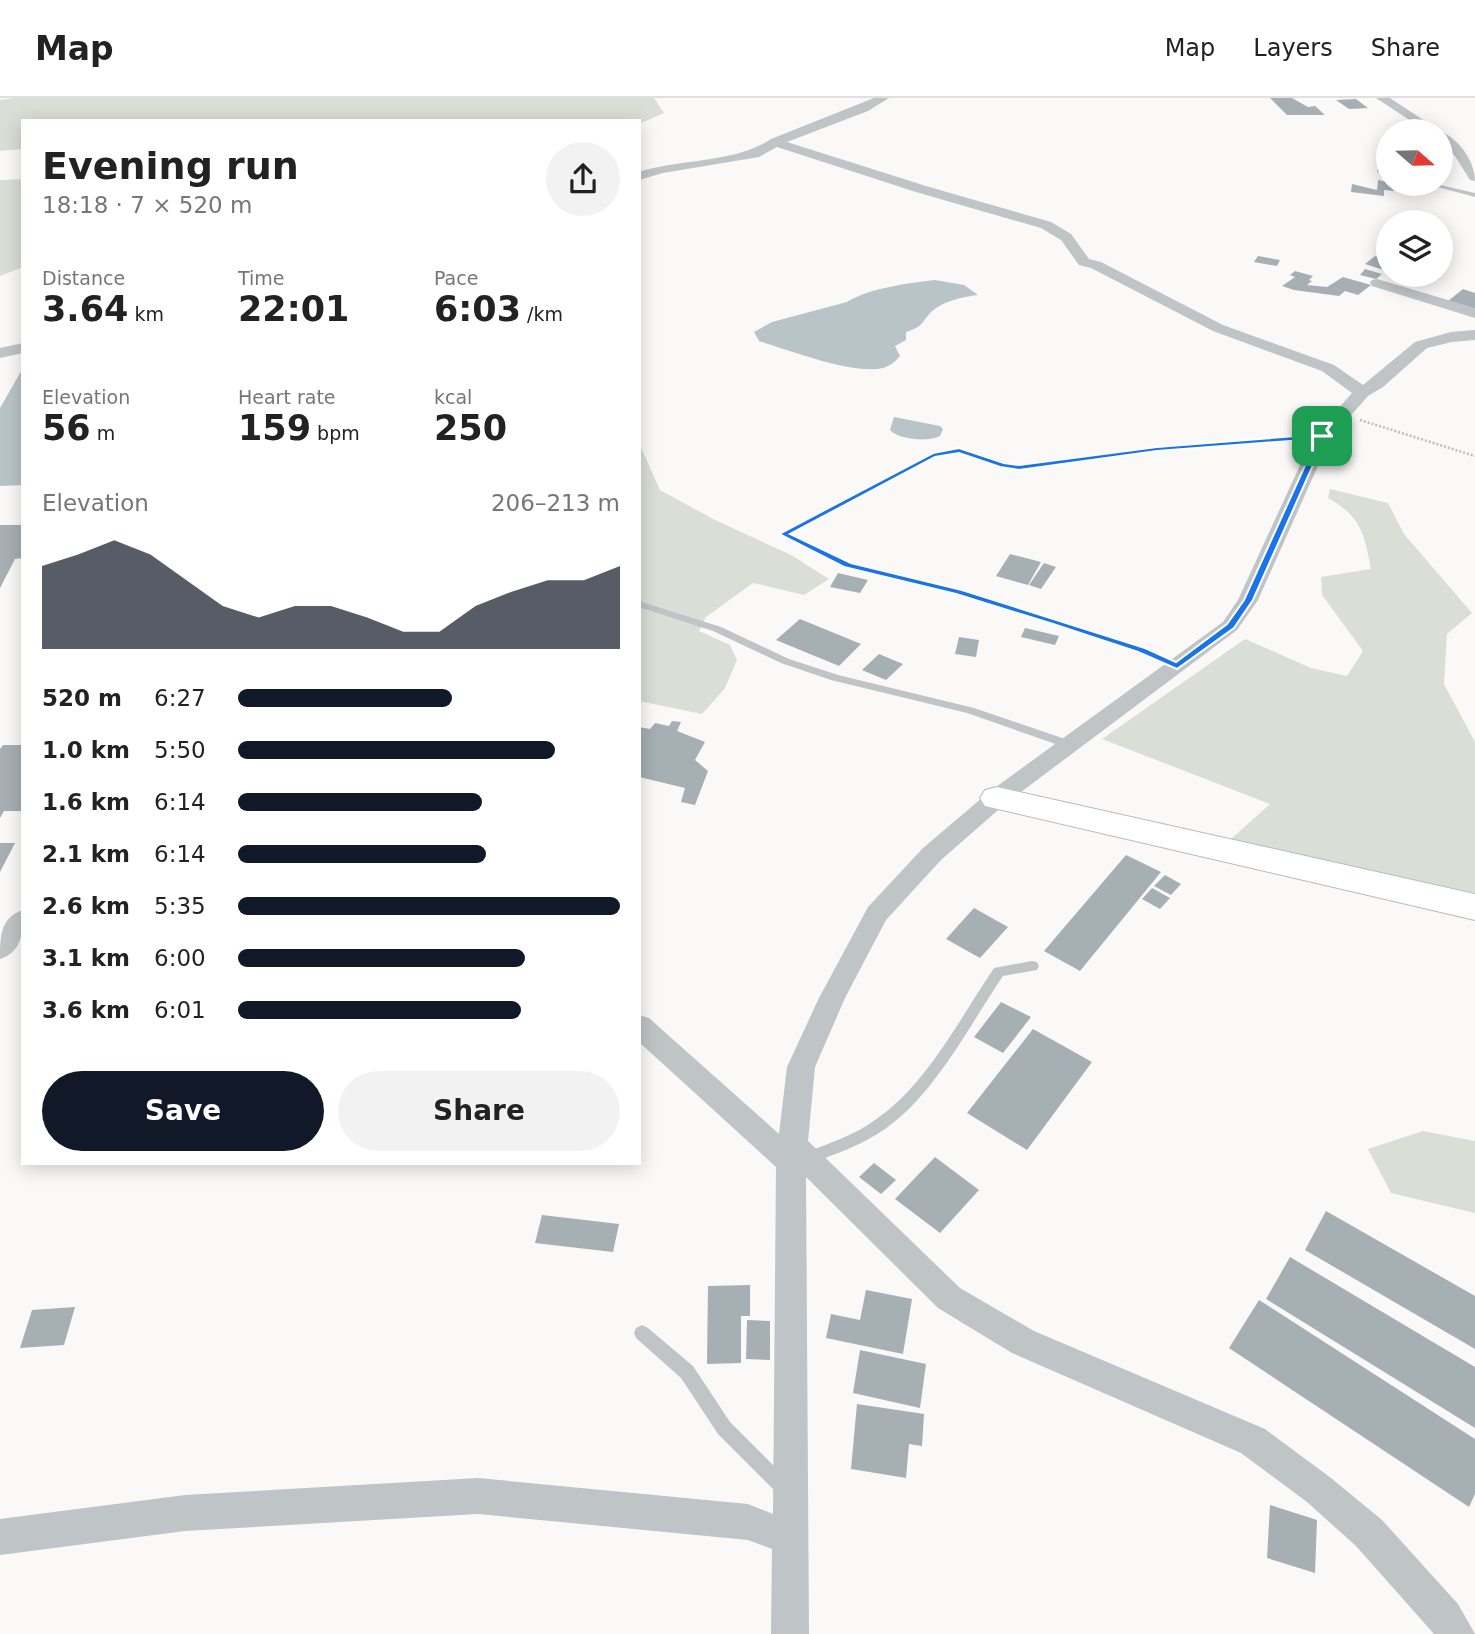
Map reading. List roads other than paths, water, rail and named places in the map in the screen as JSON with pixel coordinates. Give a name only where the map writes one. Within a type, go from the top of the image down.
[{"type":"street","points":[[641,175],[662,169],[759,153],[775,142],[883,98]]},
{"type":"street","points":[[1382,98],[1415,119]]},
{"type":"street","points":[[775,142],[921,189],[1046,225],[1066,237],[1084,262],[1096,265],[1218,328],[1328,368],[1362,392]]},
{"type":"street","points":[[1453,147],[1475,177]]},
{"type":"street","points":[[1390,287],[1475,313]]},
{"type":"street","points":[[790,1634],[797,1155],[801,1067],[832,998],[877,914],[932,854],[997,798],[1230,626],[1248,600],[1322,436],[1362,392],[1377,384],[1421,345],[1451,337],[1475,335]]},
{"type":"street","points":[[0,353],[21,348]]},
{"type":"street","points":[[997,798],[1475,907]]},
{"type":"street","points":[[0,949],[21,922]]},
{"type":"street","points":[[641,1029],[797,1155],[949,1298],[1023,1342],[1253,1441],[1319,1490],[1369,1533],[1445,1617],[1456,1634]]},
{"type":"street","points":[[0,1537],[185,1513],[478,1496],[748,1522],[791,1539]]},
{"type":"lane","points":[[1453,190],[1475,195]]},
{"type":"lane","points":[[641,604],[665,610],[717,629],[785,661],[835,678],[970,710],[1069,746]]},
{"type":"lane","points":[[797,1155],[861,1136],[896,1112],[948,1049],[999,972],[1032,966]]},
{"type":"lane","points":[[642,1333],[687,1372],[724,1428],[791,1494]]}]
